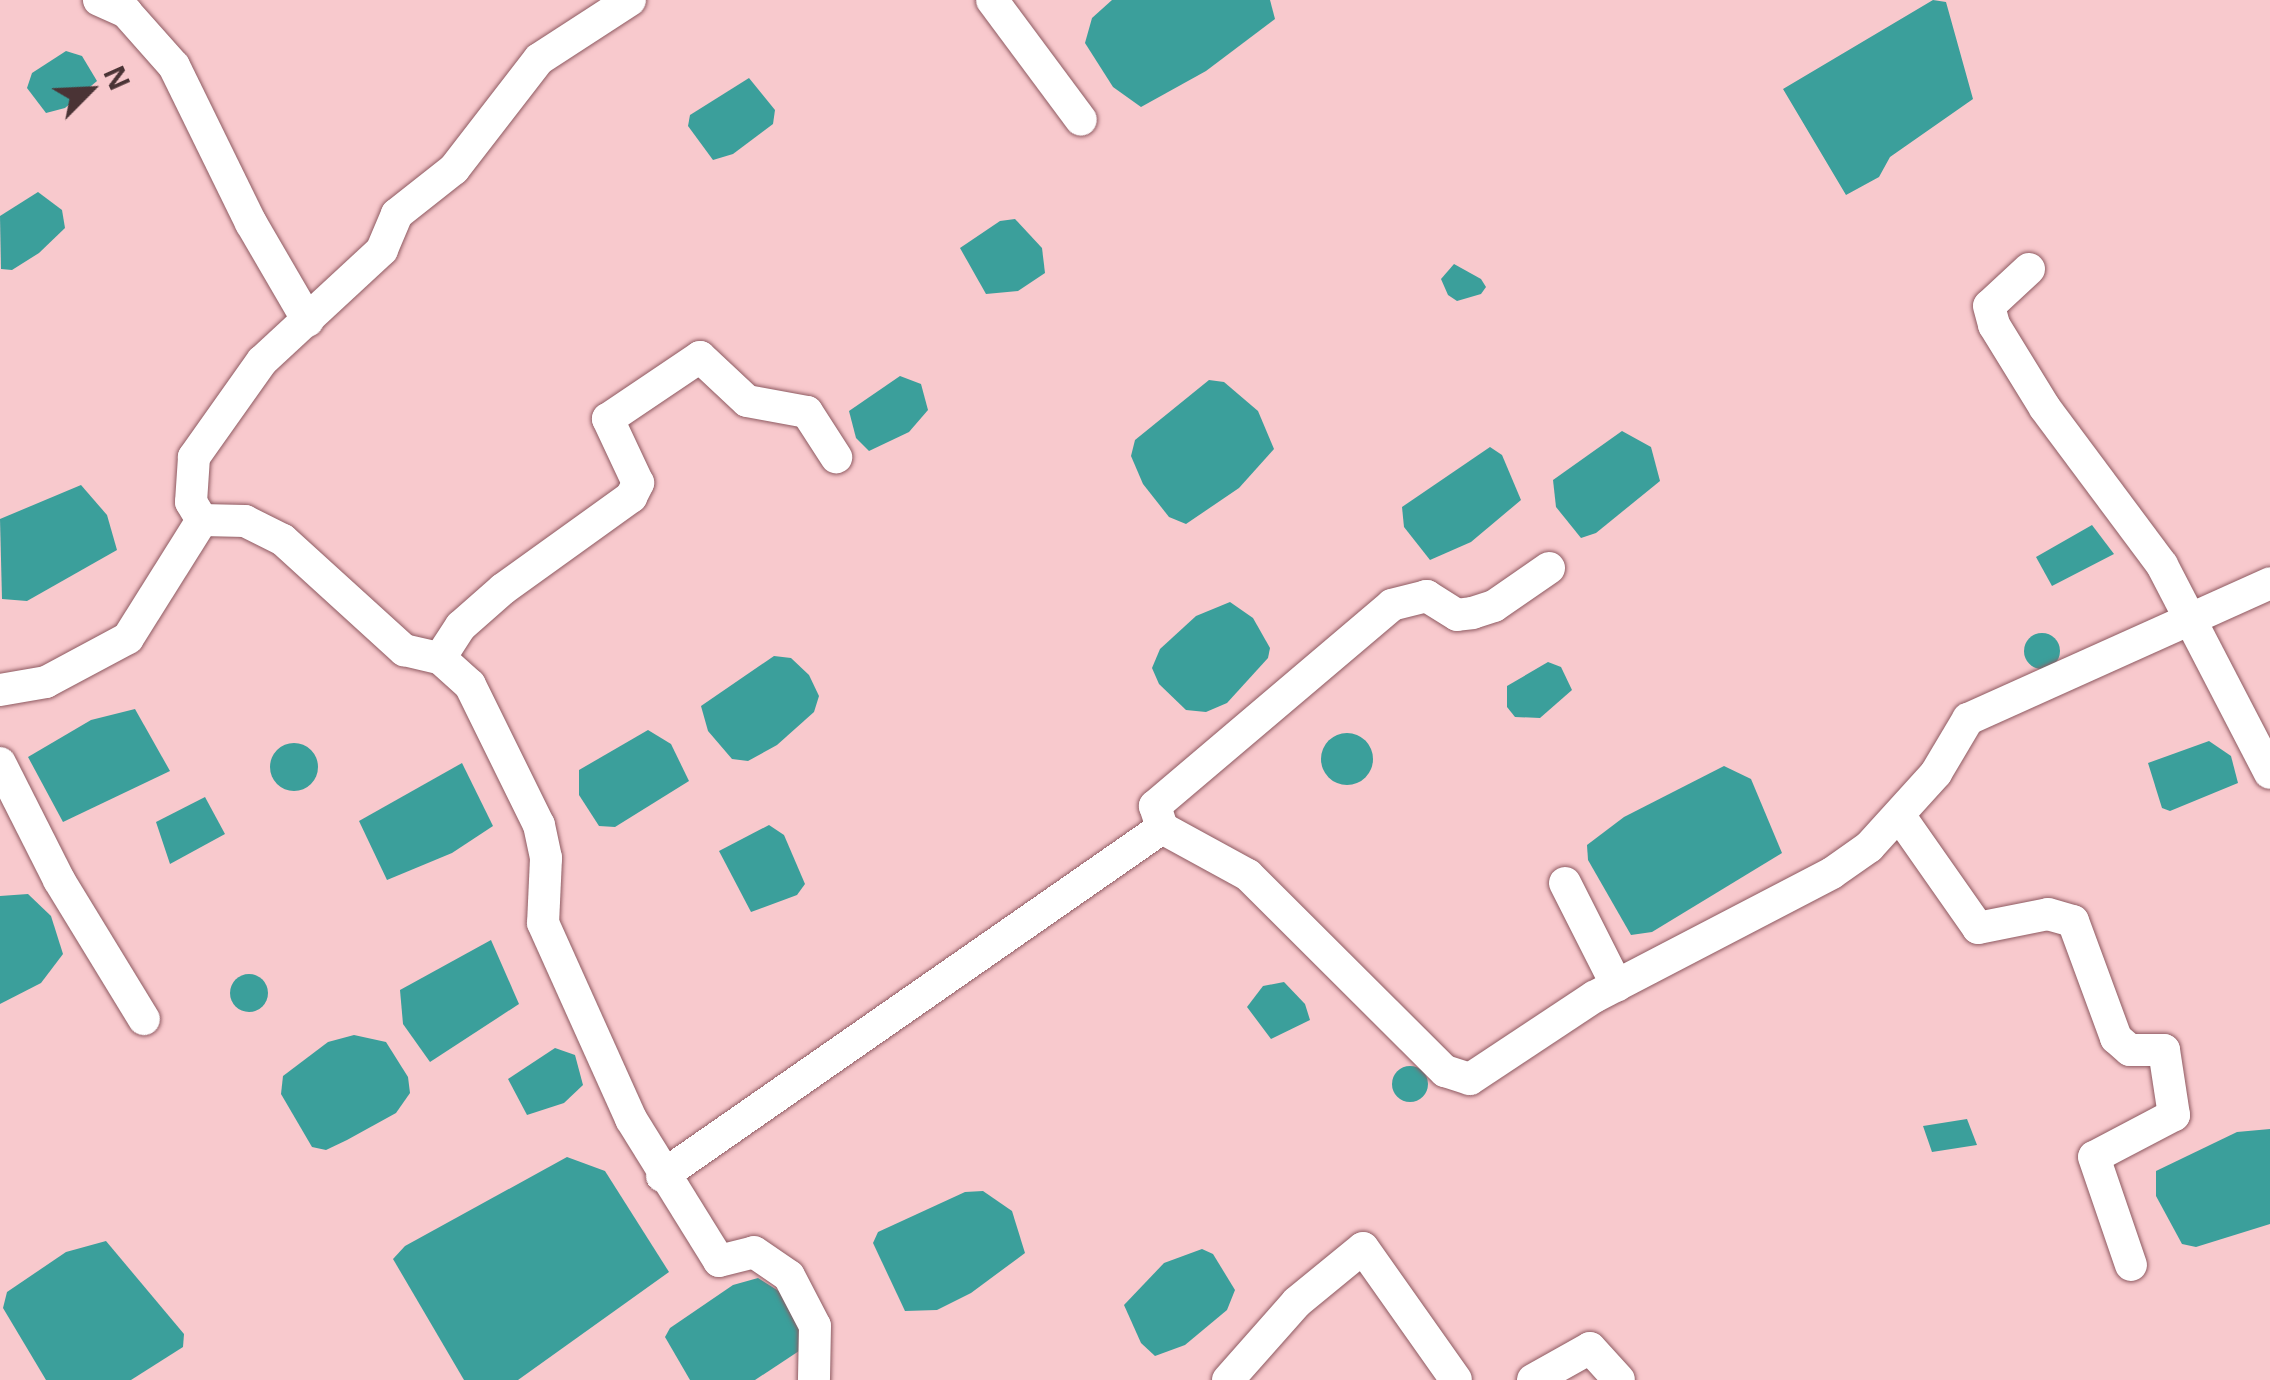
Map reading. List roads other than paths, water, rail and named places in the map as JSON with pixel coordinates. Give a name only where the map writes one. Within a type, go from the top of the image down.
[{"type":"street","points":[[101,0],[126,12],[174,66],[251,223],[308,321]]},
{"type":"street","points":[[202,520],[191,502],[194,457],[262,362],[382,250],[397,214],[454,169],[539,59],[630,0]]},
{"type":"street","points":[[992,0],[1081,120]]},
{"type":"street","points":[[2029,270],[1989,306],[1994,326],[2052,419],[2162,565],[2270,773]]},
{"type":"street","points":[[440,658],[461,626],[504,588],[636,491],[608,419],[700,357],[747,401],[807,412],[836,457]]},
{"type":"street","points":[[202,520],[245,521],[283,540],[404,650],[440,658],[470,686],[513,764],[539,825],[546,858],[540,907],[552,950],[662,1176],[719,1261],[754,1252],[789,1276],[815,1326],[814,1380]]},
{"type":"street","points":[[0,690],[46,682],[128,638],[202,520]]},
{"type":"street","points":[[1549,568],[1472,613],[1457,615],[1427,596],[1392,605],[1155,806],[1162,828],[1248,875],[1445,1071],[1470,1078],[1617,986],[1832,873],[1899,815],[1936,773],[1968,719],[2270,583]]},
{"type":"street","points":[[0,763],[59,880],[144,1019]]},
{"type":"street","points":[[1899,815],[1978,928],[2048,914],[2073,921],[2116,1038],[2130,1050],[2164,1050],[2174,1115],[2094,1157],[2131,1265]]},
{"type":"street","points":[[662,1176],[1162,828]]},
{"type":"street","points":[[1566,883],[1617,986]]},
{"type":"street","points":[[1228,1380],[1297,1302],[1363,1248],[1456,1380]]},
{"type":"street","points":[[1533,1380],[1590,1348],[1619,1380]]},
{"type":"water","points":[[1112,0],[1270,0],[1275,19],[1206,71],[1141,107],[1113,87],[1085,43],[1092,18]]},
{"type":"water","points":[[1933,0],[1946,2],[1973,99],[1890,157],[1879,177],[1846,195],[1783,89]]},
{"type":"water","points":[[66,51],[82,56],[97,81],[65,108],[46,113],[27,88],[32,73]]},
{"type":"water","points":[[749,78],[775,110],[773,124],[733,154],[713,160],[688,126],[690,115]]},
{"type":"water","points":[[38,192],[62,210],[65,228],[39,253],[12,270],[1,269],[0,216]]},
{"type":"water","points":[[1015,219],[1042,248],[1045,273],[1018,291],[986,294],[960,248],[1000,221]]},
{"type":"water","points":[[1454,264],[1481,279],[1486,287],[1481,294],[1457,301],[1448,295],[1441,279]]},
{"type":"water","points":[[900,376],[921,384],[928,410],[909,432],[869,451],[856,438],[849,411]]},
{"type":"water","points":[[1209,380],[1224,382],[1258,411],[1274,449],[1239,488],[1186,524],[1169,517],[1143,484],[1131,456],[1135,440]]},
{"type":"water","points":[[1622,431],[1651,447],[1660,481],[1596,533],[1581,538],[1556,507],[1553,480]]},
{"type":"water","points":[[1490,447],[1502,455],[1521,500],[1471,542],[1430,560],[1404,527],[1402,507]]},
{"type":"water","points":[[81,485],[107,515],[117,550],[27,601],[2,599],[0,519]]},
{"type":"water","points":[[2092,525],[2114,554],[2052,586],[2036,557]]},
{"type":"water","points":[[1230,602],[1253,618],[1270,648],[1268,658],[1227,703],[1206,712],[1186,710],[1159,684],[1152,668],[1160,649],[1196,616]]},
{"type":"water","points":[[2042,633],[2055,638],[2060,651],[2055,664],[2042,669],[2029,664],[2024,651],[2029,638]]},
{"type":"water","points":[[774,656],[791,658],[809,675],[819,696],[814,712],[777,745],[748,761],[732,759],[708,731],[701,706]]},
{"type":"water","points":[[1548,662],[1561,667],[1572,690],[1540,718],[1515,717],[1507,707],[1507,686]]},
{"type":"water","points":[[135,709],[170,771],[63,822],[28,757],[91,720]]},
{"type":"water","points":[[648,730],[671,744],[689,781],[615,827],[599,826],[579,795],[579,770]]},
{"type":"water","points":[[1347,733],[1366,740],[1373,759],[1366,778],[1347,785],[1328,778],[1321,759],[1328,740]]},
{"type":"water","points":[[2209,741],[2231,756],[2238,783],[2170,811],[2162,808],[2148,763]]},
{"type":"water","points":[[294,743],[311,750],[318,767],[311,784],[294,791],[277,784],[270,767],[277,750]]},
{"type":"water","points":[[462,763],[493,826],[452,853],[387,880],[359,821]]},
{"type":"water","points":[[1724,766],[1751,779],[1782,853],[1652,932],[1631,935],[1588,860],[1587,845],[1624,817]]},
{"type":"water","points":[[205,797],[225,834],[170,864],[156,822]]},
{"type":"water","points":[[769,825],[784,835],[805,884],[797,895],[751,912],[719,851]]},
{"type":"water","points":[[28,894],[51,916],[63,954],[41,983],[0,1004],[0,896]]},
{"type":"water","points":[[491,940],[519,1004],[430,1062],[403,1024],[400,990]]},
{"type":"water","points":[[249,974],[262,980],[268,993],[262,1006],[249,1012],[236,1006],[230,993],[236,980]]},
{"type":"water","points":[[1284,982],[1305,1004],[1310,1020],[1271,1039],[1247,1007],[1263,986]]},
{"type":"water","points":[[354,1035],[386,1042],[408,1077],[410,1093],[396,1113],[347,1140],[326,1150],[312,1147],[281,1094],[283,1076],[328,1042]]},
{"type":"water","points":[[555,1048],[575,1055],[583,1085],[564,1103],[527,1115],[508,1079]]},
{"type":"water","points":[[1410,1066],[1423,1071],[1428,1084],[1423,1097],[1410,1102],[1397,1097],[1392,1084],[1397,1071]]},
{"type":"water","points":[[1967,1119],[1977,1145],[1932,1152],[1923,1126]]},
{"type":"water","points":[[2270,1129],[2270,1224],[2196,1247],[2182,1244],[2156,1196],[2156,1171],[2237,1132]]},
{"type":"water","points":[[567,1157],[605,1171],[669,1272],[518,1380],[464,1380],[393,1259],[405,1246]]},
{"type":"water","points":[[983,1191],[1012,1211],[1025,1253],[971,1293],[937,1310],[905,1311],[873,1243],[878,1232],[965,1192]]},
{"type":"water","points":[[106,1241],[184,1334],[183,1347],[131,1380],[46,1380],[3,1308],[7,1292],[66,1252]]},
{"type":"water","points":[[1202,1249],[1213,1254],[1235,1290],[1227,1310],[1185,1345],[1155,1356],[1141,1343],[1124,1305],[1164,1263]]},
{"type":"water","points":[[758,1278],[785,1295],[803,1335],[799,1351],[755,1380],[690,1380],[665,1337],[670,1328],[733,1285]]}]
